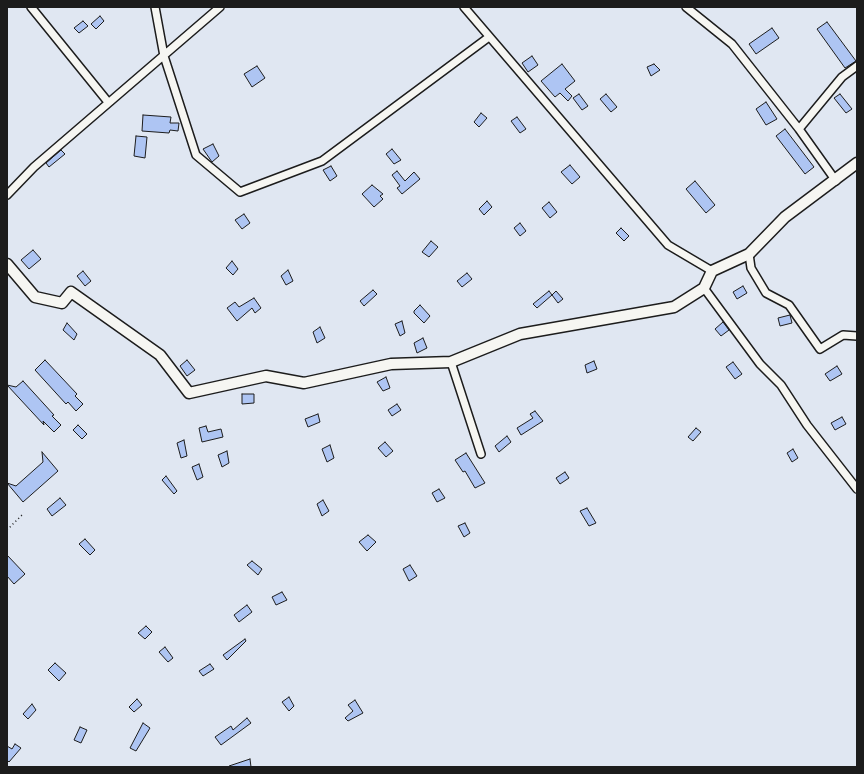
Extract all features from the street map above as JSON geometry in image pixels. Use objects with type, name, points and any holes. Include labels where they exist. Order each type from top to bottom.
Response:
[{"type":"street","points":[[31,7],[108,102]]},
{"type":"street","points":[[155,7],[164,56],[196,155],[240,192],[322,161],[489,37]]},
{"type":"street","points":[[7,195],[34,167],[220,7]]},
{"type":"street","points":[[464,7],[668,245],[712,271]]},
{"type":"street","points":[[686,7],[732,44],[799,129],[836,181]]},
{"type":"street","points":[[799,129],[842,77],[857,66]]},
{"type":"street","points":[[7,264],[35,297],[62,303],[71,292],[148,346],[160,355],[189,393],[266,376],[304,382],[391,364],[451,362],[520,334],[674,307],[704,288],[712,271],[749,254],[785,218],[836,181],[857,163]]},
{"type":"street","points":[[749,254],[751,268],[766,293],[789,305],[820,349],[844,335],[857,336]]},
{"type":"street","points":[[704,288],[760,364],[780,385],[807,425],[857,489]]},
{"type":"street","points":[[451,362],[481,454]]},
{"type":"path","points":[[7,530],[24,513]]},
{"type":"building","points":[[100,16],[104,21],[96,29],[91,24]]},
{"type":"building","points":[[83,21],[88,26],[79,33],[74,28]]},
{"type":"building","points":[[827,22],[856,61],[845,68],[817,29]]},
{"type":"building","points":[[772,28],[779,38],[756,54],[749,44]]},
{"type":"building","points":[[532,56],[538,65],[528,72],[522,63]]},
{"type":"building","points":[[562,64],[575,81],[565,89],[572,96],[568,101],[560,93],[555,97],[541,81]]},
{"type":"building","points":[[654,64],[660,70],[651,76],[647,67]]},
{"type":"building","points":[[257,66],[265,78],[252,87],[244,74]]},
{"type":"building","points":[[579,94],[588,106],[582,110],[573,98]]},
{"type":"building","points":[[606,94],[617,107],[611,112],[600,99]]},
{"type":"building","points":[[840,94],[852,109],[846,113],[834,98]]},
{"type":"building","points":[[766,102],[777,119],[766,125],[756,109]]},
{"type":"building","points":[[481,113],[487,118],[479,127],[474,122]]},
{"type":"building","points":[[143,115],[171,117],[170,123],[179,123],[178,131],[170,130],[169,133],[142,131]]},
{"type":"building","points":[[517,117],[526,129],[520,133],[511,121]]},
{"type":"building","points":[[785,129],[814,167],[805,174],[776,136]]},
{"type":"building","points":[[136,136],[147,137],[145,158],[134,156]]},
{"type":"building","points":[[213,144],[219,156],[212,162],[203,149]]},
{"type":"building","points":[[392,149],[401,160],[394,164],[386,154]]},
{"type":"building","points":[[61,150],[65,154],[49,167],[46,163]]},
{"type":"building","points":[[570,165],[580,177],[572,184],[561,172]]},
{"type":"building","points":[[331,166],[337,176],[330,181],[323,170]]},
{"type":"building","points":[[397,171],[405,181],[414,172],[420,179],[402,194],[397,188],[400,186],[392,175]]},
{"type":"building","points":[[695,181],[715,205],[706,213],[686,189]]},
{"type":"building","points":[[372,185],[383,194],[380,196],[383,199],[374,207],[362,194]]},
{"type":"building","points":[[487,201],[492,207],[484,215],[479,209]]},
{"type":"building","points":[[549,202],[557,212],[550,218],[542,208]]},
{"type":"building","points":[[244,214],[250,223],[242,229],[235,220]]},
{"type":"building","points":[[520,223],[526,231],[520,236],[514,228]]},
{"type":"building","points":[[621,228],[629,236],[624,241],[616,233]]},
{"type":"building","points":[[431,241],[438,247],[429,257],[422,252]]},
{"type":"building","points":[[33,250],[41,259],[29,269],[21,260]]},
{"type":"building","points":[[232,261],[238,269],[233,275],[226,268]]},
{"type":"building","points":[[288,270],[293,281],[286,285],[281,276]]},
{"type":"building","points":[[83,271],[91,281],[85,286],[77,276]]},
{"type":"building","points":[[467,273],[472,279],[462,287],[457,281]]},
{"type":"building","points":[[743,286],[747,293],[737,299],[733,292]]},
{"type":"building","points":[[373,290],[377,294],[364,306],[360,301]]},
{"type":"building","points":[[549,291],[552,295],[537,308],[533,304]]},
{"type":"building","points":[[556,291],[563,299],[558,303],[552,295]]},
{"type":"building","points":[[254,298],[261,308],[255,313],[252,308],[237,321],[227,308],[235,302],[239,307]]},
{"type":"building","points":[[420,305],[430,316],[424,323],[414,313]]},
{"type":"building","points":[[790,315],[792,323],[780,326],[778,318]]},
{"type":"building","points":[[402,321],[405,333],[400,336],[395,324]]},
{"type":"building","points":[[723,322],[729,330],[721,336],[715,329]]},
{"type":"building","points":[[67,323],[77,334],[74,340],[63,330]]},
{"type":"building","points":[[320,327],[325,338],[317,343],[313,332]]},
{"type":"building","points":[[423,338],[427,348],[417,353],[414,343]]},
{"type":"building","points":[[45,360],[77,394],[75,396],[83,404],[76,411],[68,402],[66,404],[35,370]]},
{"type":"building","points":[[187,360],[195,370],[187,376],[180,366]]},
{"type":"building","points":[[594,361],[597,369],[587,373],[585,365]]},
{"type":"building","points":[[733,362],[742,374],[735,379],[726,367]]},
{"type":"building","points":[[837,366],[842,374],[830,381],[825,374]]},
{"type":"building","points":[[386,377],[390,388],[383,391],[377,382]]},
{"type":"building","points":[[23,381],[54,415],[52,416],[61,425],[54,432],[43,421],[44,425],[7,385],[16,387]]},
{"type":"building","points":[[242,394],[254,394],[254,403],[242,404]]},
{"type":"building","points":[[397,404],[401,410],[392,416],[388,410]]},
{"type":"building","points":[[535,411],[543,421],[521,435],[517,428],[533,418],[530,414]]},
{"type":"building","points":[[318,414],[320,422],[308,427],[305,419]]},
{"type":"building","points":[[842,417],[846,424],[835,430],[831,423]]},
{"type":"building","points":[[78,425],[87,434],[82,439],[73,430]]},
{"type":"building","points":[[206,426],[208,432],[221,429],[223,437],[202,442],[199,428]]},
{"type":"building","points":[[696,428],[701,432],[693,441],[688,437]]},
{"type":"building","points":[[507,436],[511,442],[499,452],[495,446]]},
{"type":"building","points":[[184,440],[187,456],[181,458],[177,443]]},
{"type":"building","points":[[385,442],[393,451],[386,457],[378,448]]},
{"type":"building","points":[[330,445],[334,458],[327,462],[322,449]]},
{"type":"building","points":[[793,449],[798,458],[792,462],[787,453]]},
{"type":"building","points":[[227,451],[229,463],[222,467],[218,455]]},
{"type":"building","points":[[42,452],[58,471],[23,502],[7,483],[16,486],[43,462]]},
{"type":"building","points":[[466,453],[485,483],[475,488],[465,471],[463,472],[455,460]]},
{"type":"building","points":[[199,464],[203,477],[197,480],[192,467]]},
{"type":"building","points":[[565,472],[569,478],[560,484],[556,478]]},
{"type":"building","points":[[166,476],[177,491],[174,494],[162,480]]},
{"type":"building","points":[[439,489],[445,498],[437,502],[432,493]]},
{"type":"building","points":[[60,498],[66,505],[52,516],[47,509]]},
{"type":"building","points":[[323,500],[329,511],[322,516],[317,504]]},
{"type":"building","points":[[587,508],[596,523],[589,526],[580,511]]},
{"type":"building","points":[[465,523],[470,533],[464,537],[458,526]]},
{"type":"building","points":[[368,535],[376,542],[367,551],[359,542]]},
{"type":"building","points":[[85,539],[95,550],[90,555],[79,544]]},
{"type":"building","points":[[7,555],[25,574],[14,584],[7,576]]},
{"type":"building","points":[[252,561],[262,569],[258,575],[247,565]]},
{"type":"building","points":[[410,565],[417,576],[409,581],[403,569]]},
{"type":"building","points":[[282,592],[287,600],[276,605],[272,597]]},
{"type":"building","points":[[247,605],[252,612],[239,622],[234,615]]},
{"type":"building","points":[[146,626],[152,632],[145,639],[138,633]]},
{"type":"building","points":[[245,639],[246,641],[227,660],[223,655]]},
{"type":"building","points":[[165,647],[173,658],[168,662],[159,652]]},
{"type":"building","points":[[55,663],[66,673],[59,681],[48,670]]},
{"type":"building","points":[[210,664],[214,669],[203,676],[199,671]]},
{"type":"building","points":[[289,697],[294,706],[289,711],[282,702]]},
{"type":"building","points":[[137,699],[142,705],[134,712],[129,707]]},
{"type":"building","points":[[355,700],[363,713],[348,721],[345,718],[353,711],[348,705]]},
{"type":"building","points":[[32,704],[36,710],[28,719],[23,714]]},
{"type":"building","points":[[247,718],[251,723],[221,745],[215,737],[231,726],[233,730]]},
{"type":"building","points":[[143,723],[150,728],[136,751],[130,748]]},
{"type":"building","points":[[80,727],[87,730],[81,743],[74,740]]},
{"type":"building","points":[[15,744],[21,748],[9,762],[7,760],[7,746],[12,749]]},
{"type":"building","points":[[250,759],[251,767],[229,766]]}]
